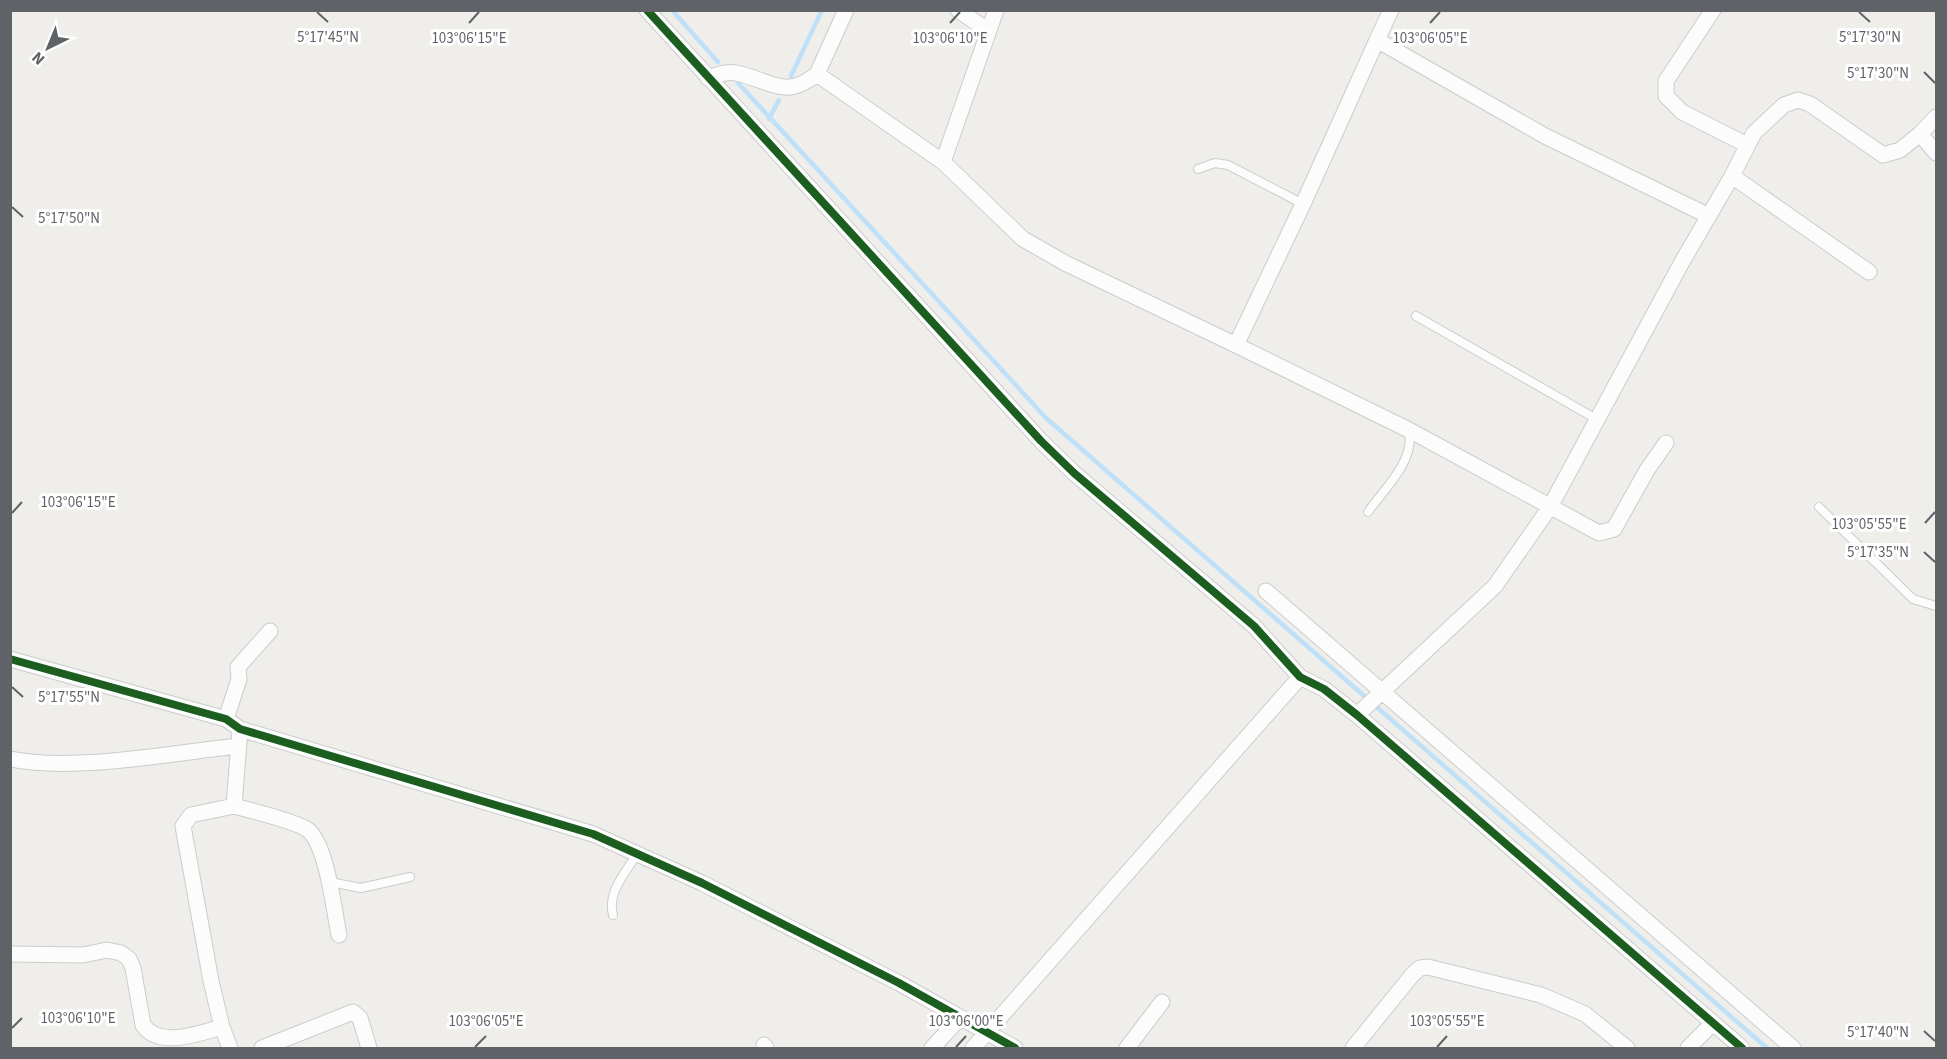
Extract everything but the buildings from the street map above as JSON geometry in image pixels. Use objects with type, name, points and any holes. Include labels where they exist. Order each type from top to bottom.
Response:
[{"type":"street","points":[[647,10],[1041,441],[1074,473],[1254,626],[1300,677],[1324,689],[1357,715],[1742,1048]]},
{"type":"street","points":[[708,78],[734,72],[786,88],[808,82],[817,75],[846,10]]},
{"type":"street","points":[[958,10],[987,30]]},
{"type":"street","points":[[944,162],[987,30],[996,10]]},
{"type":"street","points":[[1236,345],[1304,204],[1391,10]]},
{"type":"street","points":[[1713,10],[1666,81],[1666,96],[1682,112],[1747,145]]},
{"type":"street","points":[[1377,39],[1545,136],[1709,216]]},
{"type":"street","points":[[817,75],[944,162],[1023,238],[1065,263],[1408,430],[1599,534],[1608,533],[1618,523],[1647,470],[1666,443]]},
{"type":"street","points":[[1357,715],[1495,586],[1550,507],[1732,177],[1747,145],[1764,121],[1784,105],[1798,100],[1816,108],[1883,155],[1900,150],[1936,117]]},
{"type":"street","points":[[1920,134],[1936,153]]},
{"type":"street","points":[[1732,177],[1869,272]]},
{"type":"street","points":[[1266,591],[1793,1048]]},
{"type":"street","points":[[226,719],[239,679],[237,667],[270,631]]},
{"type":"street","points":[[10,659],[226,719],[240,729],[593,834],[713,888],[899,983],[1015,1048]]},
{"type":"street","points":[[973,1048],[984,1031],[1300,677]]},
{"type":"street","points":[[234,806],[240,729]]},
{"type":"street","points":[[10,759],[32,763],[87,762],[238,746]]},
{"type":"street","points":[[230,1048],[222,1027],[183,826],[191,814],[234,806],[306,829],[318,844],[339,935]]},
{"type":"street","points":[[10,954],[83,955],[107,950],[121,953],[129,959],[133,968],[143,1024],[147,1030],[167,1037],[190,1036],[222,1027]]},
{"type":"street","points":[[1353,1048],[1413,974],[1420,968],[1428,967],[1540,995],[1585,1014],[1627,1048]]},
{"type":"street","points":[[1127,1048],[1162,1002]]},
{"type":"street","points":[[262,1048],[353,1012],[360,1018],[369,1048]]},
{"type":"street","points":[[932,1048],[962,1019]]},
{"type":"street","points":[[1688,1048],[1713,1023]]},
{"type":"lane","points":[[1198,169],[1215,163],[1228,165],[1304,204]]},
{"type":"lane","points":[[1416,316],[1598,420]]},
{"type":"lane","points":[[1368,512],[1406,458],[1411,445],[1408,430]]},
{"type":"lane","points":[[1819,507],[1912,598],[1936,606]]},
{"type":"lane","points":[[613,915],[610,902],[637,854]]},
{"type":"lane","points":[[328,882],[360,888],[410,877]]},
{"type":"waterway","points":[[672,10],[718,62]]},
{"type":"waterway","points":[[791,76],[822,10]]},
{"type":"waterway","points":[[738,83],[1046,418],[1767,1048]]},
{"type":"waterway","points":[[769,119],[779,100]]},
{"type":"cycle path","points":[[647,10],[1041,441],[1074,473],[1254,626],[1300,677],[1324,689],[1357,715],[1742,1048]]},
{"type":"cycle path","points":[[10,659],[226,719],[240,729],[593,834],[702,883],[899,983],[1015,1048]]}]
